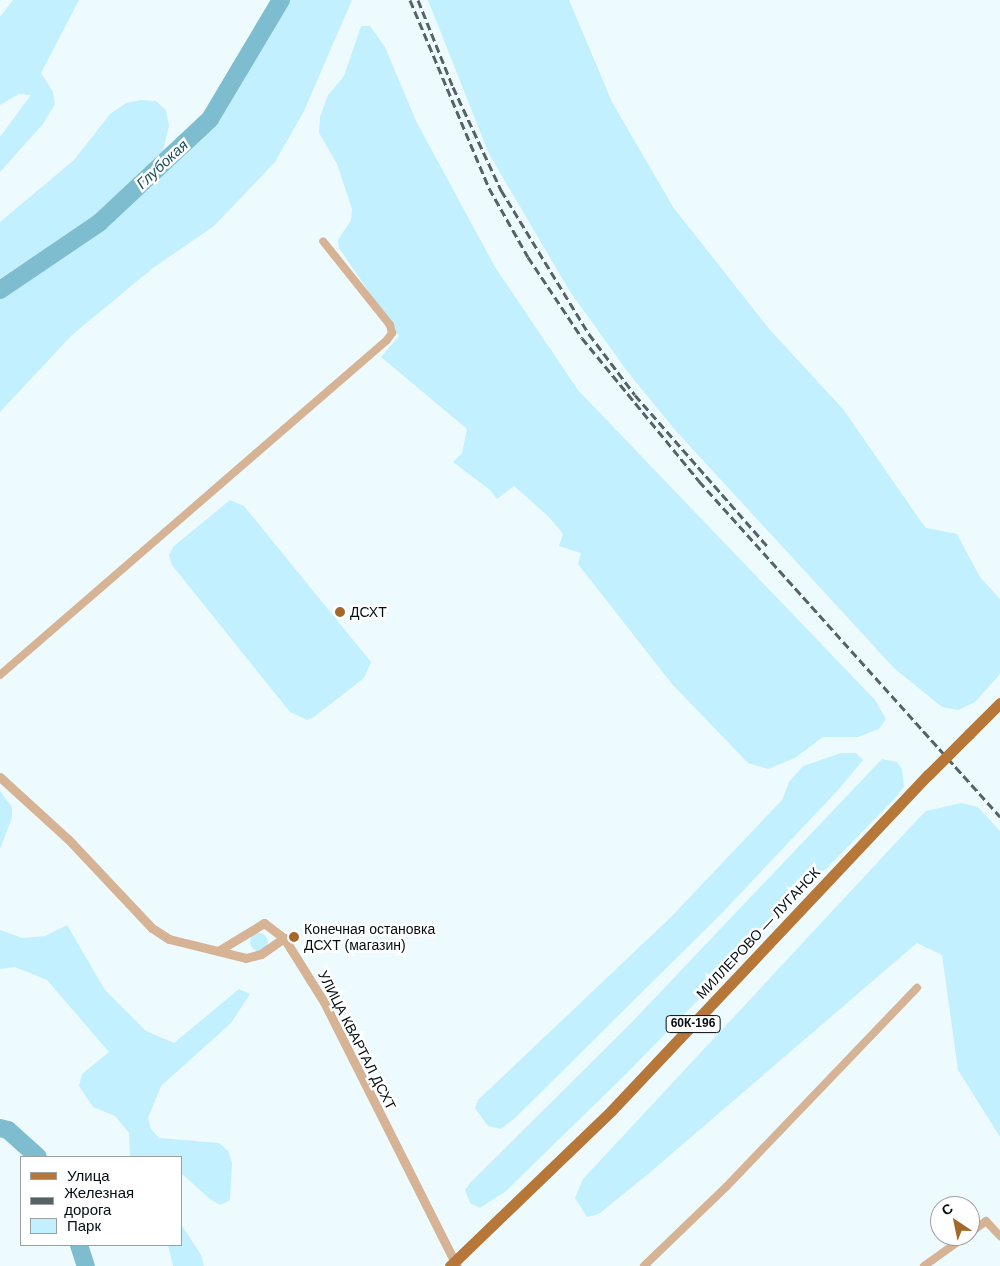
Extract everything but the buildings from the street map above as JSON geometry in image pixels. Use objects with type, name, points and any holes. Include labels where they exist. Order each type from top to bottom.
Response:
[{"type":"main road","name":"МИЛЛЕРОВО — ЛУГАНСК","points":[[454,1265],[611,1112],[928,775],[1000,703]]},
{"type":"street","points":[[0,675],[387,340],[392,333],[390,325],[323,241]]},
{"type":"street","points":[[0,777],[69,840],[152,928],[176,942],[218,951],[254,957],[284,938],[264,923],[218,951]]},
{"type":"street","name":"УЛИЦА КВАРТАЛ ДСХТ","points":[[284,938],[324,1002],[454,1265]]},
{"type":"street","points":[[644,1266],[726,1188],[917,988]]},
{"type":"street","points":[[980,1226],[986,1221],[1000,1236]]},
{"type":"street","points":[[924,1266],[952,1246]]},
{"type":"green space","points":[[13,0],[79,0],[41,73],[53,92],[55,104],[43,124],[0,172],[0,137],[31,95],[19,94],[0,105],[0,17]]},
{"type":"green space","points":[[285,0],[352,0],[304,111],[275,162],[214,226],[153,268],[72,335],[0,412],[0,296],[95,233],[218,120]]},
{"type":"green space","points":[[428,0],[569,0],[612,102],[673,207],[770,330],[843,409],[926,528],[957,534],[980,577],[1000,599],[1000,674],[975,702],[958,710],[942,707],[894,668],[675,430],[627,371],[569,290],[489,154]]},
{"type":"green space","points":[[361,26],[370,26],[385,47],[416,121],[495,267],[578,390],[875,700],[886,719],[879,729],[858,737],[823,737],[795,758],[768,769],[748,763],[672,684],[578,564],[581,553],[559,546],[563,534],[548,516],[514,486],[497,499],[490,490],[453,462],[462,453],[467,429],[381,357],[399,336],[339,248],[338,240],[351,220],[352,209],[337,164],[319,133],[320,117],[328,95],[344,76]]},
{"type":"green space","points":[[141,100],[156,101],[166,110],[169,126],[163,151],[95,215],[0,279],[0,222],[74,160],[110,114],[126,103]]},
{"type":"green space","points":[[230,500],[244,506],[371,662],[364,678],[314,717],[307,720],[290,712],[172,565],[169,555],[174,546]]},
{"type":"green space","points":[[841,753],[856,753],[863,760],[839,789],[722,913],[514,1119],[501,1129],[488,1126],[475,1108],[478,1100],[671,917],[782,800],[789,782],[803,766]]},
{"type":"green space","points":[[882,759],[897,762],[902,769],[904,787],[895,798],[627,1073],[506,1191],[480,1208],[470,1203],[465,1190],[470,1183],[631,1023]]},
{"type":"green space","points":[[0,791],[12,807],[12,818],[0,849]]},
{"type":"green space","points":[[961,803],[978,807],[1000,831],[1000,1137],[958,1070],[942,955],[917,943],[648,1174],[599,1214],[587,1217],[575,1198],[583,1179],[926,811]]},
{"type":"green space","points":[[67,925],[105,990],[146,1031],[174,1043],[239,989],[250,994],[231,1023],[161,1086],[148,1118],[151,1129],[159,1138],[219,1143],[228,1151],[232,1163],[230,1200],[220,1205],[210,1199],[182,1174],[182,1156],[130,1156],[129,1133],[115,1116],[93,1107],[79,1086],[82,1074],[109,1052],[47,980],[15,967],[0,969],[0,930],[22,938],[45,936]]},
{"type":"green space","points":[[255,933],[263,933],[268,938],[266,949],[255,951],[250,946],[250,938]]},
{"type":"green space","points":[[182,1226],[201,1255],[204,1266],[173,1266],[168,1246],[182,1246]]},
{"type":"waterway","name":"Глубокая","points":[[0,290],[99,223],[210,119],[281,0]]},
{"type":"waterway","name":"Глубокая","points":[[0,1128],[8,1130],[37,1156]]},
{"type":"waterway","name":"Глубокая","points":[[79,1246],[86,1266]]},
{"type":"railway","points":[[410,0],[489,188],[528,257],[582,338],[699,481],[1000,817]]},
{"type":"railway","points":[[418,0],[453,87],[501,190],[589,334],[635,395],[768,547]]},
{"type":"place","name":"ДСХТ","points":[[340,612]]},
{"type":"place","name":"Конечная остановка ДСХТ (магазин)","points":[[294,937]]}]
